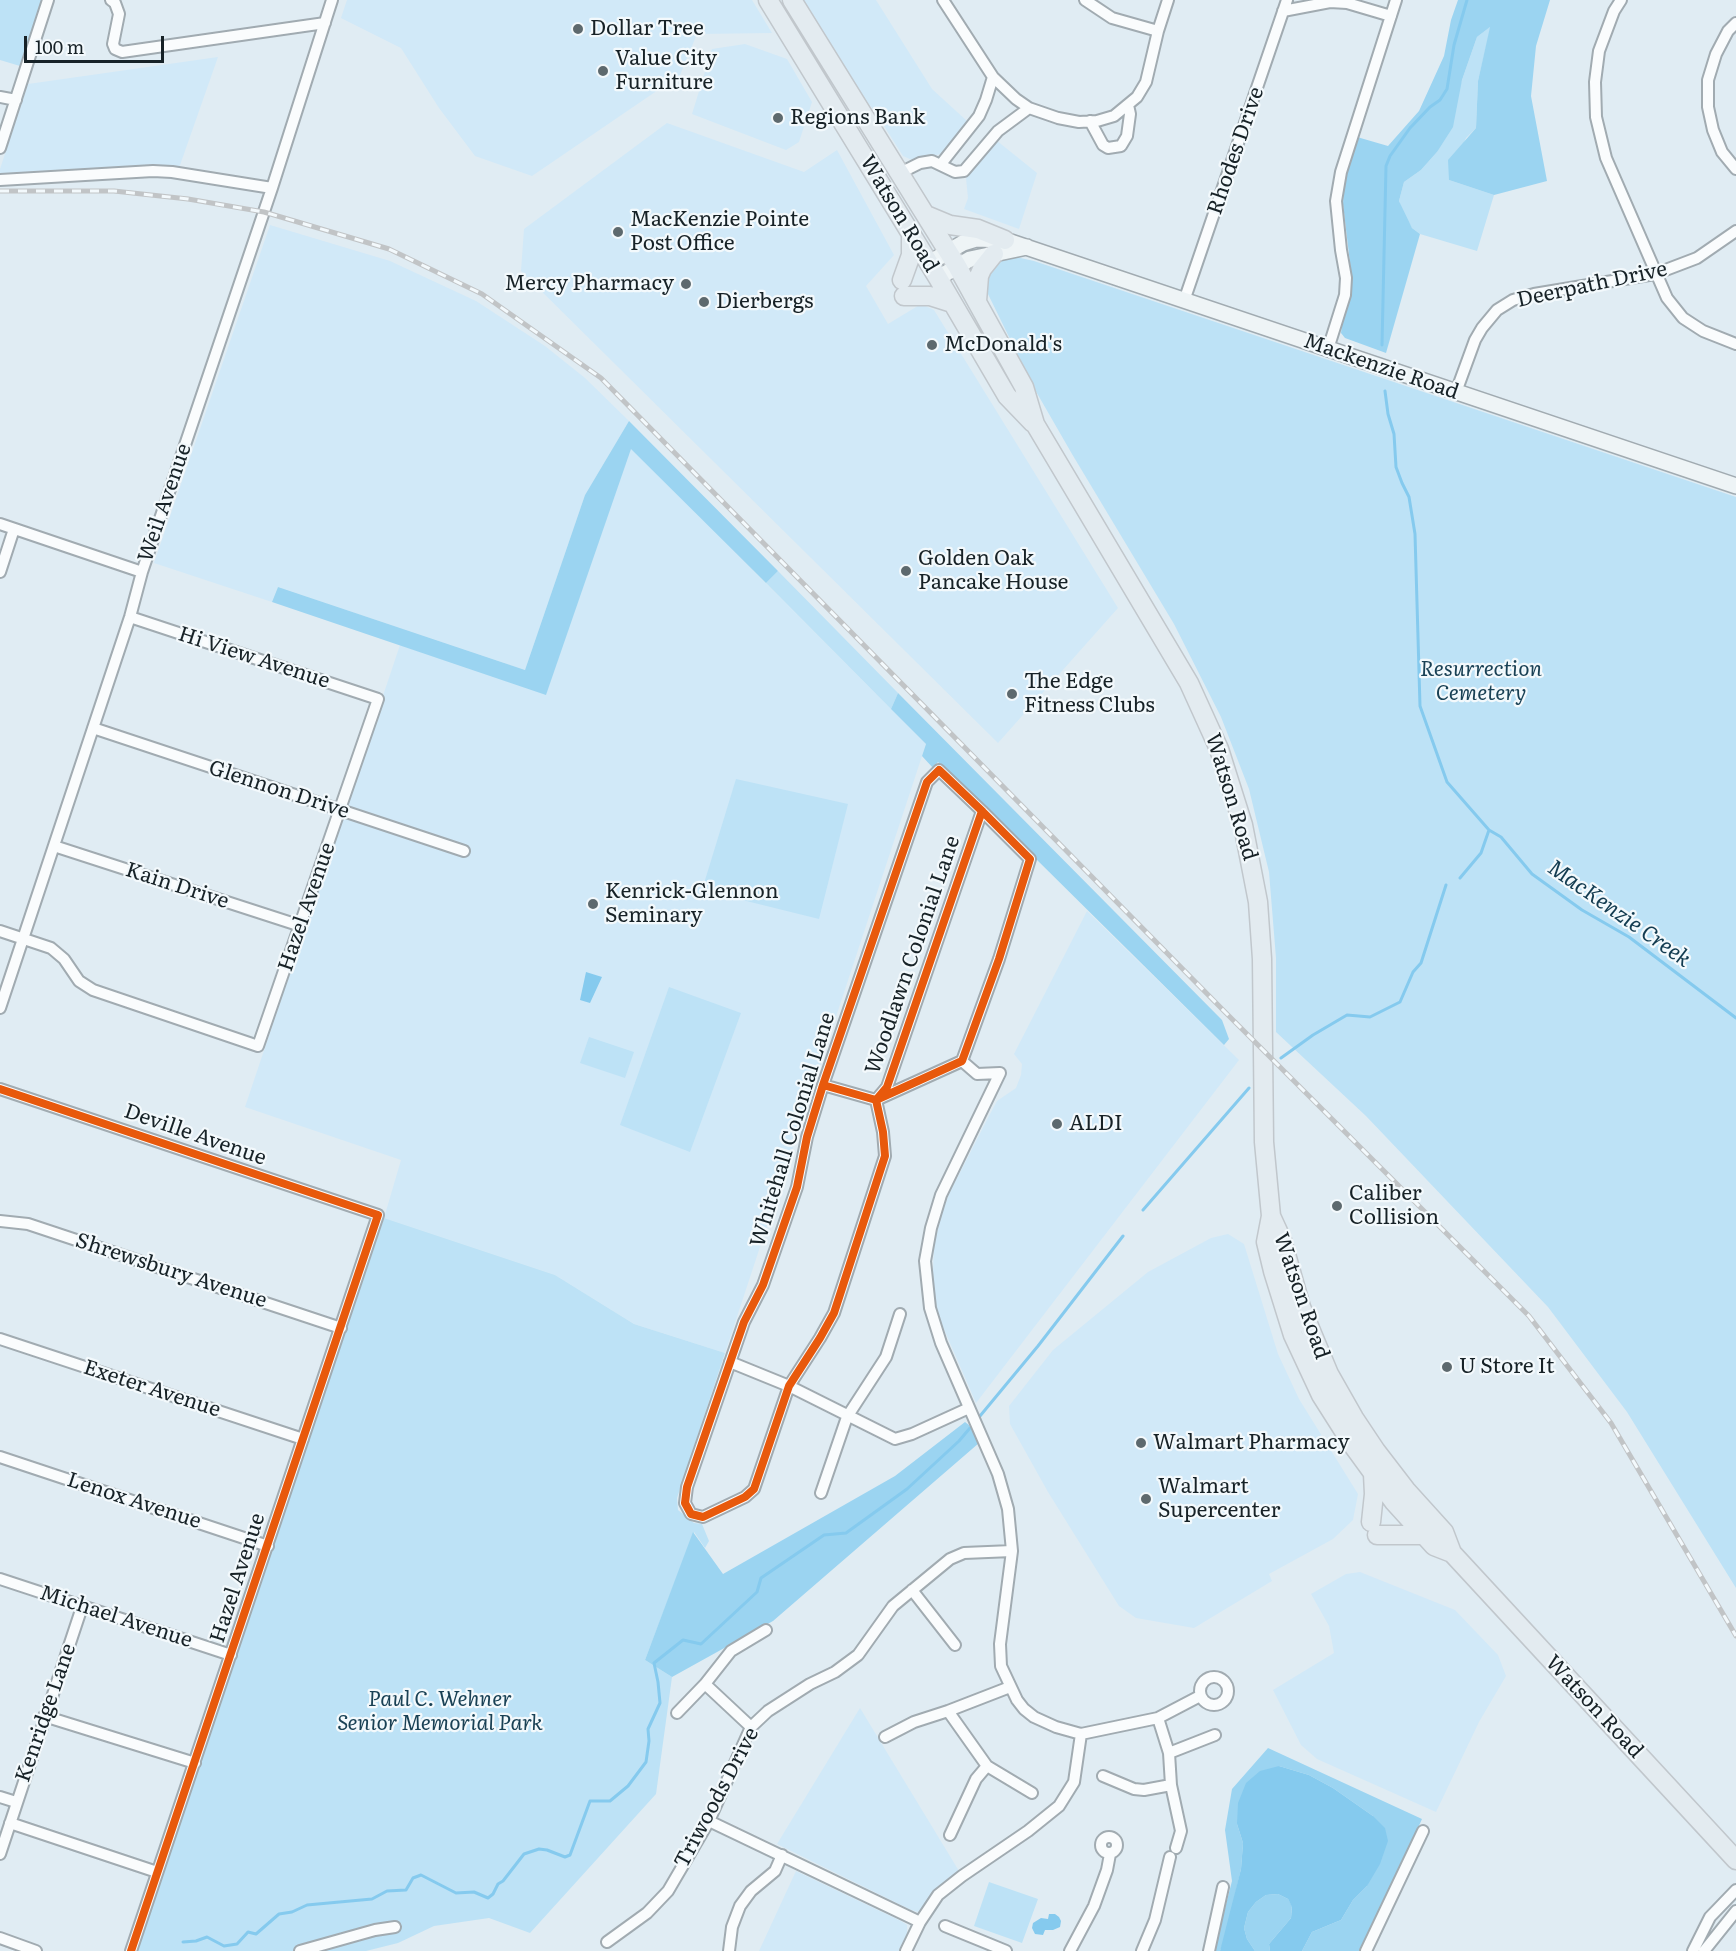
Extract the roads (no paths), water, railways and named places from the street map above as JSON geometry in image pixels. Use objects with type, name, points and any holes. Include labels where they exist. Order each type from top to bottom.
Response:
[{"type":"main road","name":"Watson Road","points":[[768,0],[934,270],[1007,396],[1035,424]]},
{"type":"main road","name":"Watson Road","points":[[792,0],[900,172],[977,301],[1024,387],[1035,424],[1189,683],[1219,749],[1236,799],[1254,872],[1260,926],[1264,1142],[1271,1216],[1266,1242],[1282,1302],[1293,1335],[1321,1395],[1353,1447],[1434,1546],[1452,1553]]},
{"type":"main road","points":[[926,215],[950,225],[978,229],[1000,247],[979,276],[977,301]]},
{"type":"main road","points":[[911,233],[911,255],[903,288],[952,303]]},
{"type":"main road","name":"Mackenzie Road","points":[[934,270],[952,259],[976,239],[1000,247],[1027,247],[1736,486]]},
{"type":"main road","name":"Watson Road","points":[[1271,1216],[1282,1240],[1301,1307],[1329,1374],[1354,1419],[1376,1451],[1406,1490],[1444,1532],[1452,1553],[1736,1860]]},
{"type":"main road","points":[[1373,1474],[1374,1528],[1424,1535]]},
{"type":"street","points":[[0,148],[48,0]]},
{"type":"street","points":[[111,0],[115,3],[119,14],[113,39],[114,46],[122,52],[324,23]]},
{"type":"street","name":"Weil Avenue","points":[[0,1008],[130,617],[142,572],[272,188],[332,0]]},
{"type":"street","points":[[944,0],[993,77],[1016,99],[1029,108],[1058,118],[1079,122],[1114,116],[1137,97],[1146,82],[1168,0]]},
{"type":"street","points":[[1085,0],[1112,18],[1158,31]]},
{"type":"street","name":"Rhodes Drive","points":[[1184,301],[1287,0]]},
{"type":"street","points":[[1328,349],[1345,296],[1346,279],[1336,201],[1341,172],[1396,0]]},
{"type":"street","points":[[1621,0],[1614,11],[1599,51],[1595,82],[1596,117],[1606,158],[1666,298],[1683,318],[1703,332],[1736,344]]},
{"type":"street","points":[[1283,11],[1330,2],[1369,8],[1391,16]]},
{"type":"street","points":[[1736,23],[1728,31],[1716,54],[1708,80],[1708,107],[1713,130],[1722,152],[1736,169]]},
{"type":"street","points":[[941,164],[979,116],[993,77]]},
{"type":"street","points":[[0,97],[16,100]]},
{"type":"street","points":[[1090,121],[1103,144],[1108,148],[1121,146],[1127,136],[1130,114],[1128,105]]},
{"type":"street","points":[[900,172],[932,161],[955,172],[964,171],[998,130],[1029,108]]},
{"type":"street","points":[[0,180],[153,171],[272,188]]},
{"type":"street","name":"Deerpath Drive","points":[[1456,392],[1475,340],[1482,328],[1497,310],[1513,300],[1534,294],[1655,274],[1697,258],[1736,231]]},
{"type":"street","points":[[0,524],[142,572]]},
{"type":"street","points":[[0,572],[14,529]]},
{"type":"street","name":"Hi View Avenue","points":[[130,617],[378,699]]},
{"type":"street","name":"Hazel Avenue","points":[[23,938],[59,953],[79,981],[93,990],[258,1046],[378,699]]},
{"type":"street","name":"Glennon Drive","points":[[93,728],[464,851]]},
{"type":"street","name":"Whitehall Colonial Lane","points":[[685,1503],[687,1487],[744,1322],[763,1286],[797,1187],[807,1137],[823,1085],[927,782],[939,770],[982,811]]},
{"type":"street","points":[[823,1085],[876,1100],[962,1061],[999,959],[1030,859],[982,811]]},
{"type":"street","name":"Woodlawn Colonial Lane","points":[[685,1503],[691,1514],[703,1517],[745,1497],[754,1489],[789,1386],[834,1313],[885,1156],[883,1132],[876,1100],[887,1087],[982,811]]},
{"type":"street","name":"Kain Drive","points":[[54,846],[301,926]]},
{"type":"street","points":[[0,930],[23,938]]},
{"type":"street","points":[[962,1061],[976,1074],[1000,1073],[941,1196],[931,1228],[926,1261],[930,1308],[941,1343],[998,1474],[1008,1509],[1012,1551],[1000,1644],[1001,1666],[1010,1687],[1024,1709],[1034,1717],[1056,1727],[1080,1734],[1158,1718],[1200,1696]]},
{"type":"street","name":"Deville Avenue","points":[[0,1089],[378,1215]]},
{"type":"street","name":"Hazel Avenue","points":[[131,1951],[378,1215]]},
{"type":"street","name":"Shrewsbury Avenue","points":[[0,1221],[28,1224],[341,1328]]},
{"type":"street","points":[[821,1493],[848,1417],[886,1357],[900,1314]]},
{"type":"street","name":"Exeter Avenue","points":[[0,1339],[303,1439]]},
{"type":"street","points":[[730,1362],[789,1386],[895,1439],[912,1434],[969,1408]]},
{"type":"street","name":"Lenox Avenue","points":[[0,1457],[268,1546]]},
{"type":"street","name":"Triwoods Drive","points":[[607,1942],[647,1913],[668,1891],[709,1821],[751,1726],[768,1711],[810,1684],[835,1672],[858,1655],[893,1606],[950,1559],[964,1553],[1012,1551]]},
{"type":"street","name":"Michael Avenue","points":[[0,1579],[231,1655]]},
{"type":"street","points":[[912,1590],[955,1645]]},
{"type":"street","name":"Kenridge Lane","points":[[0,1854],[82,1606]]},
{"type":"street","points":[[677,1713],[705,1684],[731,1651],[766,1630]]},
{"type":"street","points":[[705,1684],[751,1726]]},
{"type":"street","points":[[885,1737],[914,1722],[1010,1687]]},
{"type":"street","points":[[948,1711],[987,1766],[1032,1793]]},
{"type":"street","points":[[44,1716],[195,1763]]},
{"type":"street","points":[[1143,1949],[1155,1920],[1181,1831],[1171,1785],[1168,1754],[1158,1718]]},
{"type":"street","points":[[906,1951],[920,1922],[938,1895],[1059,1806],[1074,1782],[1080,1734]]},
{"type":"street","points":[[1168,1754],[1215,1735]]},
{"type":"street","points":[[950,1835],[976,1779],[987,1766]]},
{"type":"street","points":[[1103,1776],[1134,1789],[1144,1790],[1171,1785]]},
{"type":"street","points":[[0,1797],[16,1802]]},
{"type":"street","points":[[709,1821],[920,1922]]},
{"type":"street","points":[[10,1823],[157,1872]]},
{"type":"street","points":[[1366,1951],[1422,1831]]},
{"type":"street","points":[[1070,1951],[1094,1906],[1107,1870],[1110,1854]]},
{"type":"street","points":[[729,1951],[732,1927],[740,1906],[751,1891],[775,1871],[782,1855]]},
{"type":"street","points":[[1209,1951],[1223,1887]]},
{"type":"street","points":[[1693,1951],[1710,1917],[1736,1890]]},
{"type":"street","points":[[1704,1951],[1736,1911]]},
{"type":"street","points":[[945,1926],[1006,1951]]},
{"type":"street","points":[[300,1951],[375,1930],[395,1927]]},
{"type":"street","points":[[0,1938],[36,1951]]},
{"type":"waterway","name":"MacKenzie Creek","points":[[1382,345],[1386,166],[1390,156],[1410,128],[1440,100],[1447,89],[1454,45],[1467,0]]},
{"type":"waterway","points":[[1385,391],[1394,434],[1396,467],[1409,497],[1415,534],[1420,706],[1447,782],[1489,830],[1501,837],[1532,874],[1582,910],[1629,937],[1736,1018]]},
{"type":"waterway","points":[[1460,878],[1481,853],[1489,830]]},
{"type":"waterway","points":[[1281,1058],[1313,1035],[1347,1015],[1370,1017],[1400,1002],[1413,972],[1421,963],[1446,885]]},
{"type":"waterway","points":[[1143,1210],[1249,1088]]},
{"type":"waterway","points":[[980,1416],[1038,1346],[1123,1236]]},
{"type":"waterway","points":[[183,1942],[207,1937],[224,1946],[237,1944],[248,1932],[256,1934],[279,1914],[292,1912],[307,1905],[372,1899],[387,1891],[406,1890],[413,1878],[421,1875],[456,1893],[474,1892],[488,1898],[524,1854],[539,1849],[565,1857],[570,1855],[590,1801],[610,1801],[628,1786],[646,1762],[648,1729],[660,1703],[654,1663],[683,1640],[701,1644],[757,1592],[761,1578],[824,1535],[846,1533],[907,1489],[970,1428]]},
{"type":"railway","points":[[0,191],[114,191],[188,199],[264,212],[389,249],[482,294],[601,378],[1226,1013],[1529,1316],[1611,1423],[1736,1636]]},
{"type":"place","name":"Dollar Tree","points":[[578,29]]},
{"type":"place","name":"Value City Furniture","points":[[603,71]]},
{"type":"place","name":"Regions Bank","points":[[778,118]]},
{"type":"place","name":"MacKenzie Pointe Post Office","points":[[618,232]]},
{"type":"place","name":"Mercy Pharmacy","points":[[686,284]]},
{"type":"place","name":"Dierbergs","points":[[704,302]]},
{"type":"place","name":"McDonald's","points":[[932,345]]},
{"type":"place","name":"Golden Oak Pancake House","points":[[906,571]]},
{"type":"place","name":"The Edge Fitness Clubs","points":[[1012,694]]},
{"type":"place","name":"Kenrick-Glennon Seminary","points":[[593,904]]},
{"type":"place","name":"ALDI","points":[[1057,1124]]},
{"type":"place","name":"Caliber Collision","points":[[1337,1206]]},
{"type":"place","name":"U Store It","points":[[1447,1367]]},
{"type":"place","name":"Walmart Pharmacy","points":[[1141,1443]]},
{"type":"place","name":"Walmart Supercenter","points":[[1146,1499]]},
{"type":"park label","name":"Resurrection Cemetery","points":[[1481,682]]},
{"type":"park label","name":"Paul C. Wehner Senior Memorial Park","points":[[440,1712]]}]
